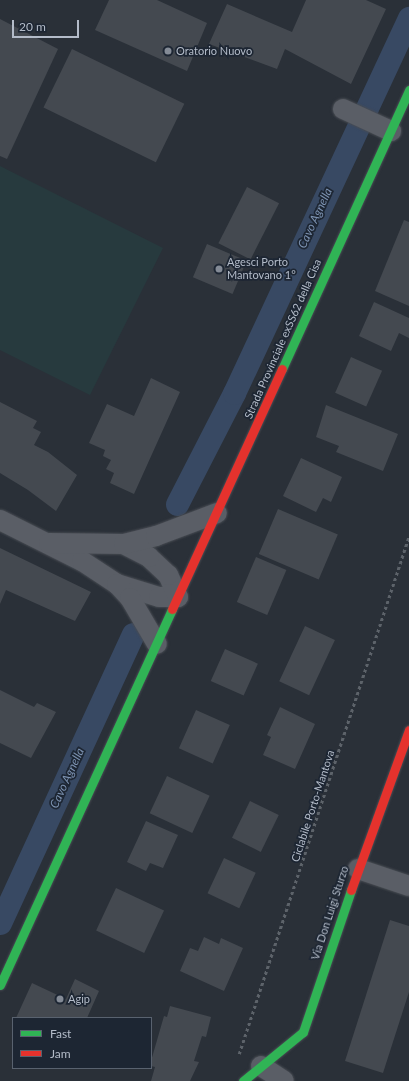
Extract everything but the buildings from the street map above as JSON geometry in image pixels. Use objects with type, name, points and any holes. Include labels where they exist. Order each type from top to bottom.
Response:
[{"type":"street","name":"Strada Provinciale exSS62 della Cisa","points":[[157,644],[409,90]]},
{"type":"street","points":[[343,109],[391,131]]},
{"type":"street","points":[[47,543],[124,544],[156,536],[217,513]]},
{"type":"street","points":[[0,520],[47,543],[118,584],[159,597],[178,597],[168,575],[149,557],[124,544]]},
{"type":"street","points":[[0,985],[157,644],[130,598],[118,584]]},
{"type":"street","name":"Via Don Luigi Sturzo","points":[[243,1081],[285,1049],[303,1032],[358,869],[409,730]]},
{"type":"street","points":[[358,869],[409,886]]},
{"type":"street","points":[[261,1066],[284,1081]]},
{"type":"path","name":"Ciclabile Porto-Mantova","points":[[237,1061],[409,536]]},
{"type":"green space","points":[[0,166],[163,248],[90,395],[0,350]]},
{"type":"waterway","name":"Cavo Agnella","points":[[177,504],[234,393],[409,18]]},
{"type":"waterway","name":"Cavo Agnella","points":[[0,923],[133,634]]},
{"type":"traffic: fast","points":[[282,369],[409,90]]},
{"type":"traffic: fast","points":[[0,985],[172,609]]},
{"type":"traffic: fast","points":[[243,1081],[303,1032],[351,890]]},
{"type":"traffic: jam","points":[[172,609],[282,369]]},
{"type":"traffic: jam","points":[[351,890],[409,730]]},
{"type":"place","name":"Oratorio Nuovo","points":[[168,51]]},
{"type":"place","name":"Agesci Porto Mantovano 1°","points":[[219,269]]},
{"type":"place","name":"Agip","points":[[60,999]]}]
